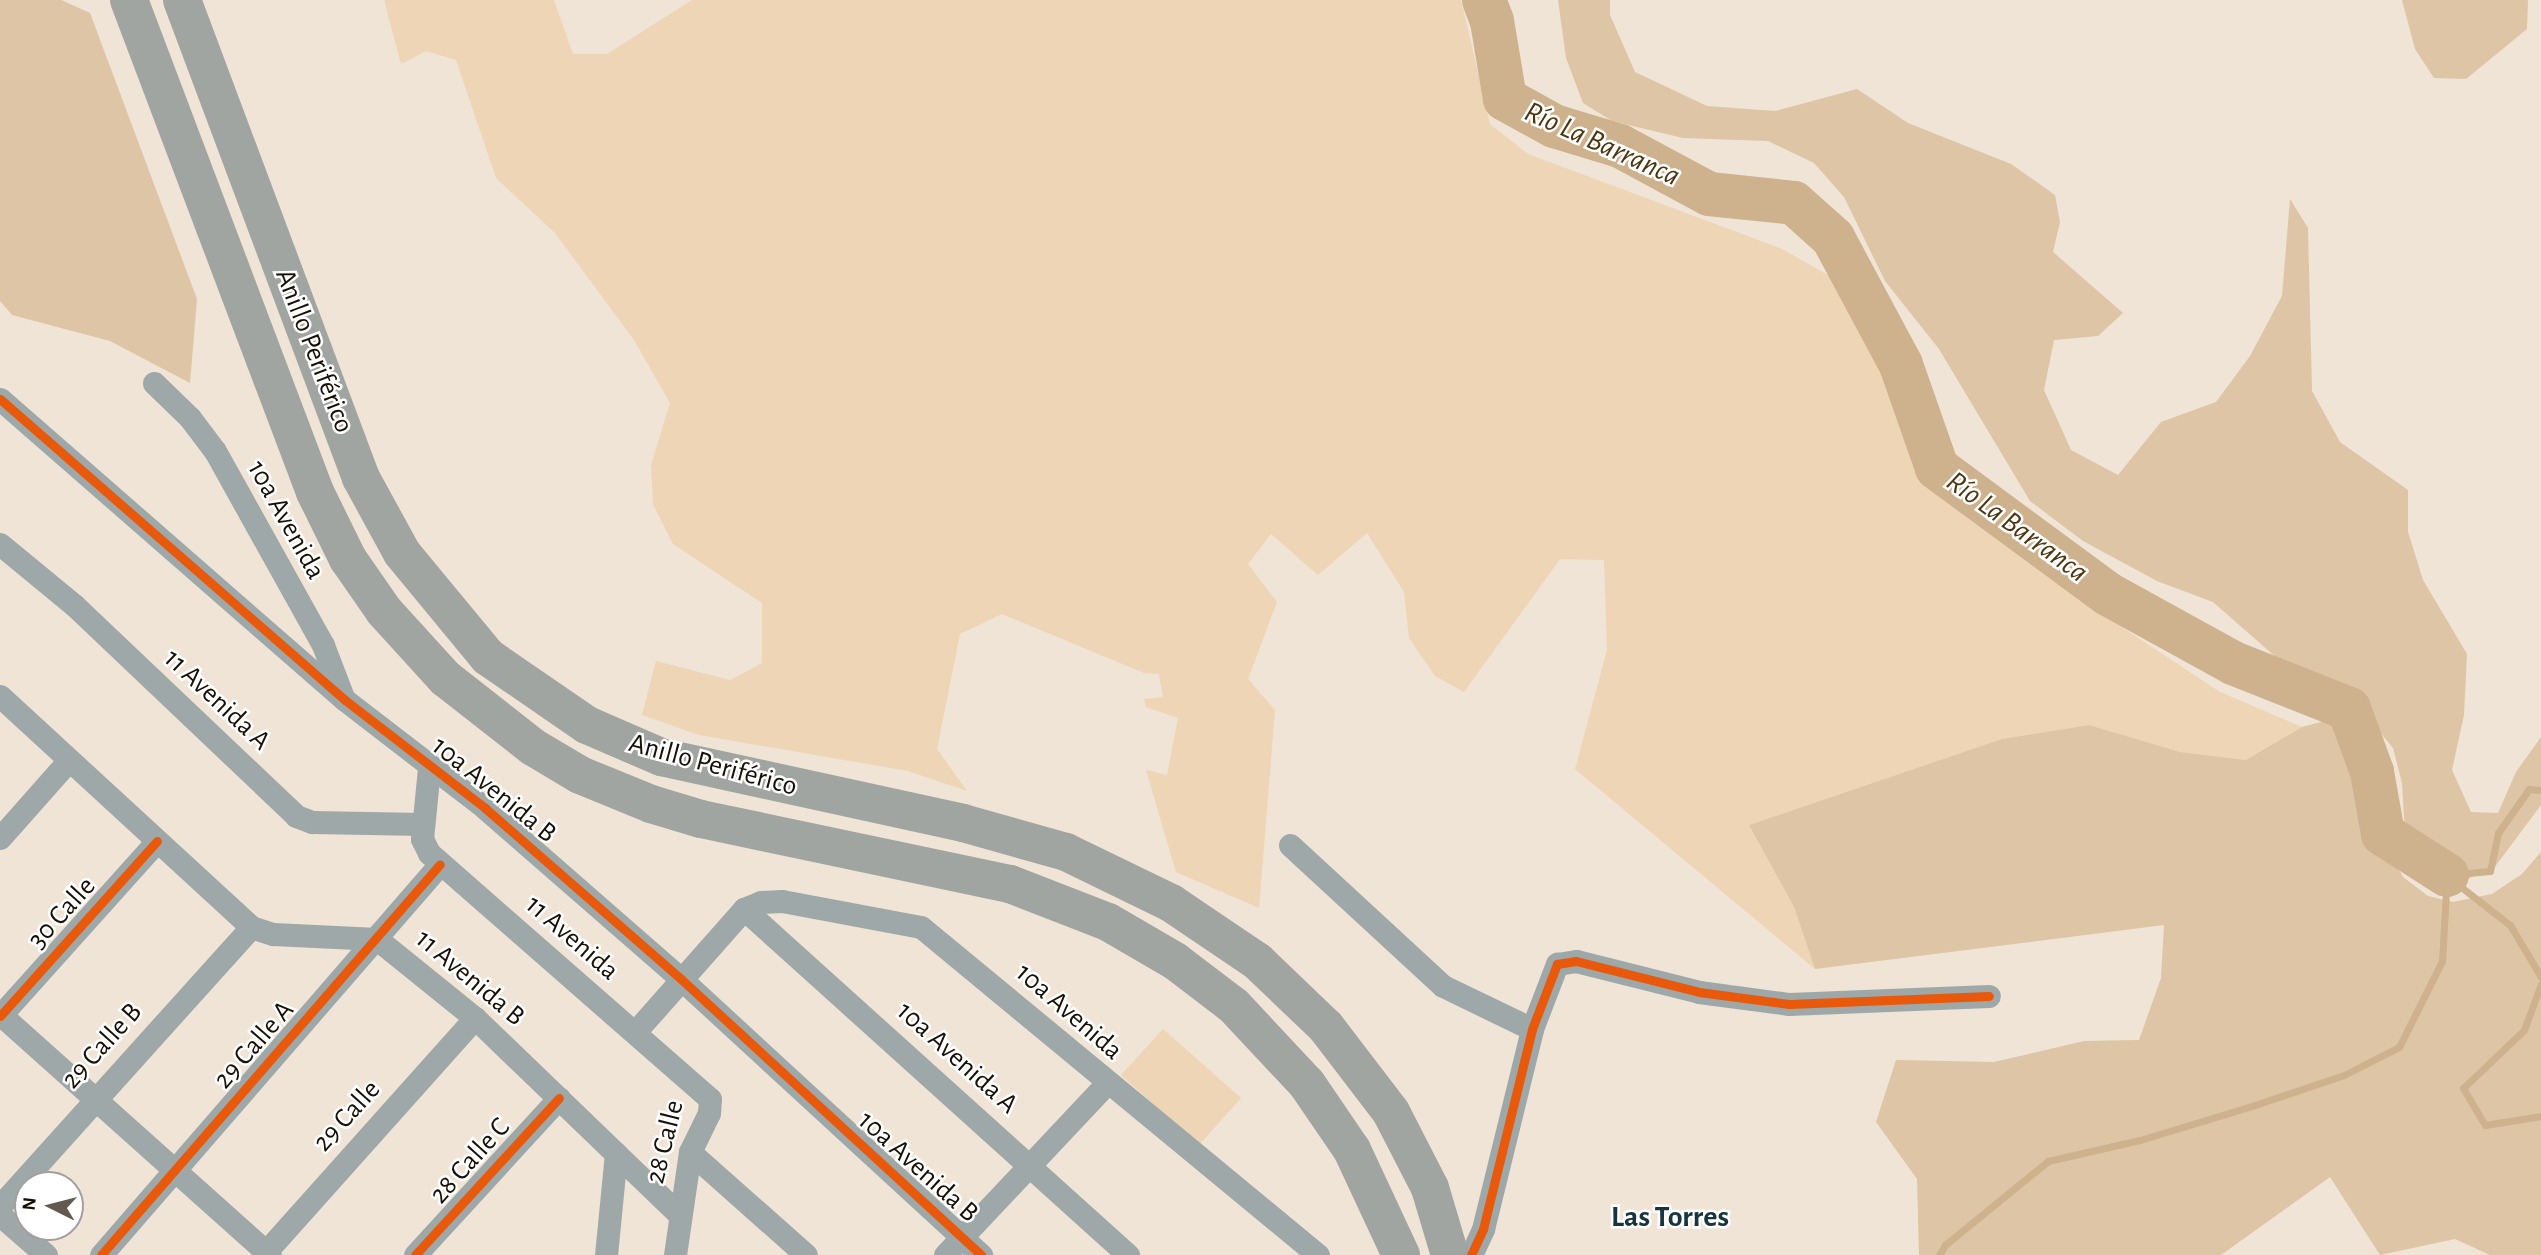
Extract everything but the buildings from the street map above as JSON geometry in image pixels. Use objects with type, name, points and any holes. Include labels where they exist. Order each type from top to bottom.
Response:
[{"type":"highway","name":"Anillo Periférico","points":[[129,0],[315,492],[348,559],[384,611],[445,678],[533,747],[580,775],[651,804],[727,825],[1010,884],[1108,922],[1175,961],[1234,1006],[1307,1083],[1352,1150],[1401,1255]]},
{"type":"highway","name":"Anillo Periférico","points":[[182,0],[361,478],[402,553],[488,657],[578,720],[661,757],[963,823],[1066,852],[1171,903],[1257,961],[1326,1027],[1391,1112],[1430,1188],[1450,1255]]},
{"type":"street","name":"10a Avenida","points":[[154,383],[190,418],[215,452],[323,645],[345,700]]},
{"type":"street","name":"10a Avenida B","points":[[0,400],[345,700],[429,768],[485,808],[681,979],[981,1255]]},
{"type":"street","name":"11 Avenida A","points":[[0,544],[74,605],[296,816],[312,821],[423,824]]},
{"type":"street","points":[[0,696],[250,928]]},
{"type":"street","points":[[0,838],[69,760]]},
{"type":"street","points":[[423,824],[429,768]]},
{"type":"street","name":"11 Avenida","points":[[423,824],[422,839],[440,864],[700,1089]]},
{"type":"street","name":"30 Calle","points":[[0,1015],[157,841]]},
{"type":"street","points":[[1290,845],[1443,986],[1532,1029]]},
{"type":"street","name":"29 Calle A","points":[[101,1255],[440,864]]},
{"type":"street","name":"10a Avenida","points":[[744,909],[782,901],[921,927],[1106,1084],[1318,1255]]},
{"type":"street","points":[[636,1031],[744,909]]},
{"type":"street","name":"10a Avenida A","points":[[744,909],[1029,1162],[1128,1255]]},
{"type":"street","name":"11 Avenida B","points":[[250,928],[272,934],[377,939],[475,1018],[679,1214]]},
{"type":"street","name":"29 Calle B","points":[[0,1206],[250,928]]},
{"type":"street","points":[[1471,1255],[1483,1229],[1532,1029],[1558,964],[1576,961],[1699,992],[1789,1004],[1989,996]]},
{"type":"street","points":[[0,1015],[176,1170],[266,1254]]},
{"type":"street","name":"29 Calle","points":[[266,1254],[475,1018]]},
{"type":"street","points":[[945,1255],[1029,1162],[1106,1084]]},
{"type":"street","name":"28 Calle","points":[[675,1255],[690,1152],[709,1113],[710,1099],[700,1089]]},
{"type":"street","name":"28 Calle C","points":[[415,1255],[559,1098]]},
{"type":"street","points":[[690,1152],[806,1255]]},
{"type":"street","name":"28 Calle","points":[[606,1255],[616,1153]]},
{"type":"street","points":[[0,1215],[46,1255]]},
{"type":"shaded area","points":[[0,0],[61,0],[90,13],[197,299],[190,383],[110,341],[12,315],[0,301]]},
{"type":"shaded area","points":[[384,0],[554,0],[573,54],[607,54],[692,0],[1461,0],[1490,124],[1528,154],[1782,249],[1833,278],[1873,316],[1916,449],[1959,499],[2105,616],[2220,692],[2302,727],[2246,760],[2180,752],[2089,725],[2002,739],[1749,825],[1794,907],[1815,969],[1575,769],[1607,650],[1604,560],[1560,559],[1464,692],[1435,676],[1409,638],[1404,592],[1367,533],[1318,575],[1271,534],[1248,564],[1277,602],[1248,679],[1275,710],[1259,908],[1176,872],[1146,770],[1167,775],[1178,718],[1146,707],[1144,699],[1163,697],[1159,674],[1144,673],[1002,614],[960,634],[937,749],[967,791],[908,771],[699,735],[642,715],[656,661],[730,680],[762,663],[762,603],[673,544],[653,504],[651,465],[670,403],[634,340],[555,233],[496,178],[456,60],[426,51],[401,64]]},
{"type":"shaded area","points":[[1558,0],[1610,0],[1610,15],[1635,72],[1707,106],[1775,111],[1857,89],[1908,123],[2011,164],[2055,195],[2060,222],[2053,252],[2123,313],[2098,336],[2054,340],[2044,390],[2071,450],[2118,475],[2161,422],[2216,402],[2250,356],[2282,296],[2290,199],[2308,228],[2312,391],[2340,442],[2408,490],[2408,532],[2423,580],[2467,654],[2464,715],[2452,770],[2471,812],[2498,813],[2516,772],[2541,737],[2541,805],[2494,868],[2462,881],[2432,876],[2406,850],[2402,783],[2393,748],[2351,697],[2278,659],[2213,602],[2157,581],[2083,541],[2030,501],[1939,349],[1885,281],[1844,197],[1814,163],[1768,141],[1683,138],[1612,121],[1583,103],[1566,58]]},
{"type":"shaded area","points":[[2402,0],[2528,0],[2527,29],[2466,79],[2434,78],[2415,49]]},
{"type":"shaded area","points":[[2325,721],[2345,725],[2382,773],[2393,859],[2403,877],[2428,896],[2453,902],[2492,894],[2522,874],[2541,852],[2541,1255],[2490,1255],[2455,1239],[2380,1255],[2330,1177],[2221,1255],[1919,1255],[1917,1179],[1876,1122],[1896,1060],[1994,1062],[2084,1041],[2139,1040],[2161,978],[2164,925],[1815,969],[1794,907],[1749,825],[2002,739],[2089,725],[2180,752],[2246,760],[2302,727]]},
{"type":"shaded area","points":[[1163,1029],[1241,1098],[1199,1145],[1121,1075]]},
{"type":"waterway","name":"Río La Barranca","points":[[1484,0],[1492,21],[1505,99],[1554,126],[1620,146],[1709,194],[1794,203],[1833,238],[1901,365],[1937,468],[2108,594],[2233,663],[2349,709],[2372,772],[2383,834],[2447,875]]},
{"type":"waterway","name":"Río La Barranca","points":[[2447,875],[2490,871],[2498,833],[2529,789],[2541,790]]},
{"type":"waterway","points":[[1939,1255],[1945,1245],[2048,1161],[2140,1140],[2255,1105],[2344,1075],[2399,1047],[2442,961],[2447,875]]},
{"type":"waterway","points":[[2447,876],[2510,925],[2541,977]]},
{"type":"waterway","points":[[2541,984],[2524,1030],[2463,1088],[2485,1125],[2541,1116]]},
{"type":"cycle path","points":[[0,399],[345,700],[485,808],[681,979],[981,1255]]},
{"type":"cycle path","points":[[0,1016],[157,841]]},
{"type":"cycle path","points":[[101,1255],[440,864]]},
{"type":"cycle path","points":[[1471,1255],[1483,1229],[1532,1029],[1557,964],[1576,961],[1699,992],[1789,1004],[1989,996]]},
{"type":"cycle path","points":[[415,1255],[559,1098]]},
{"type":"district","name":"Las Torres","points":[[1670,1217]]}]
